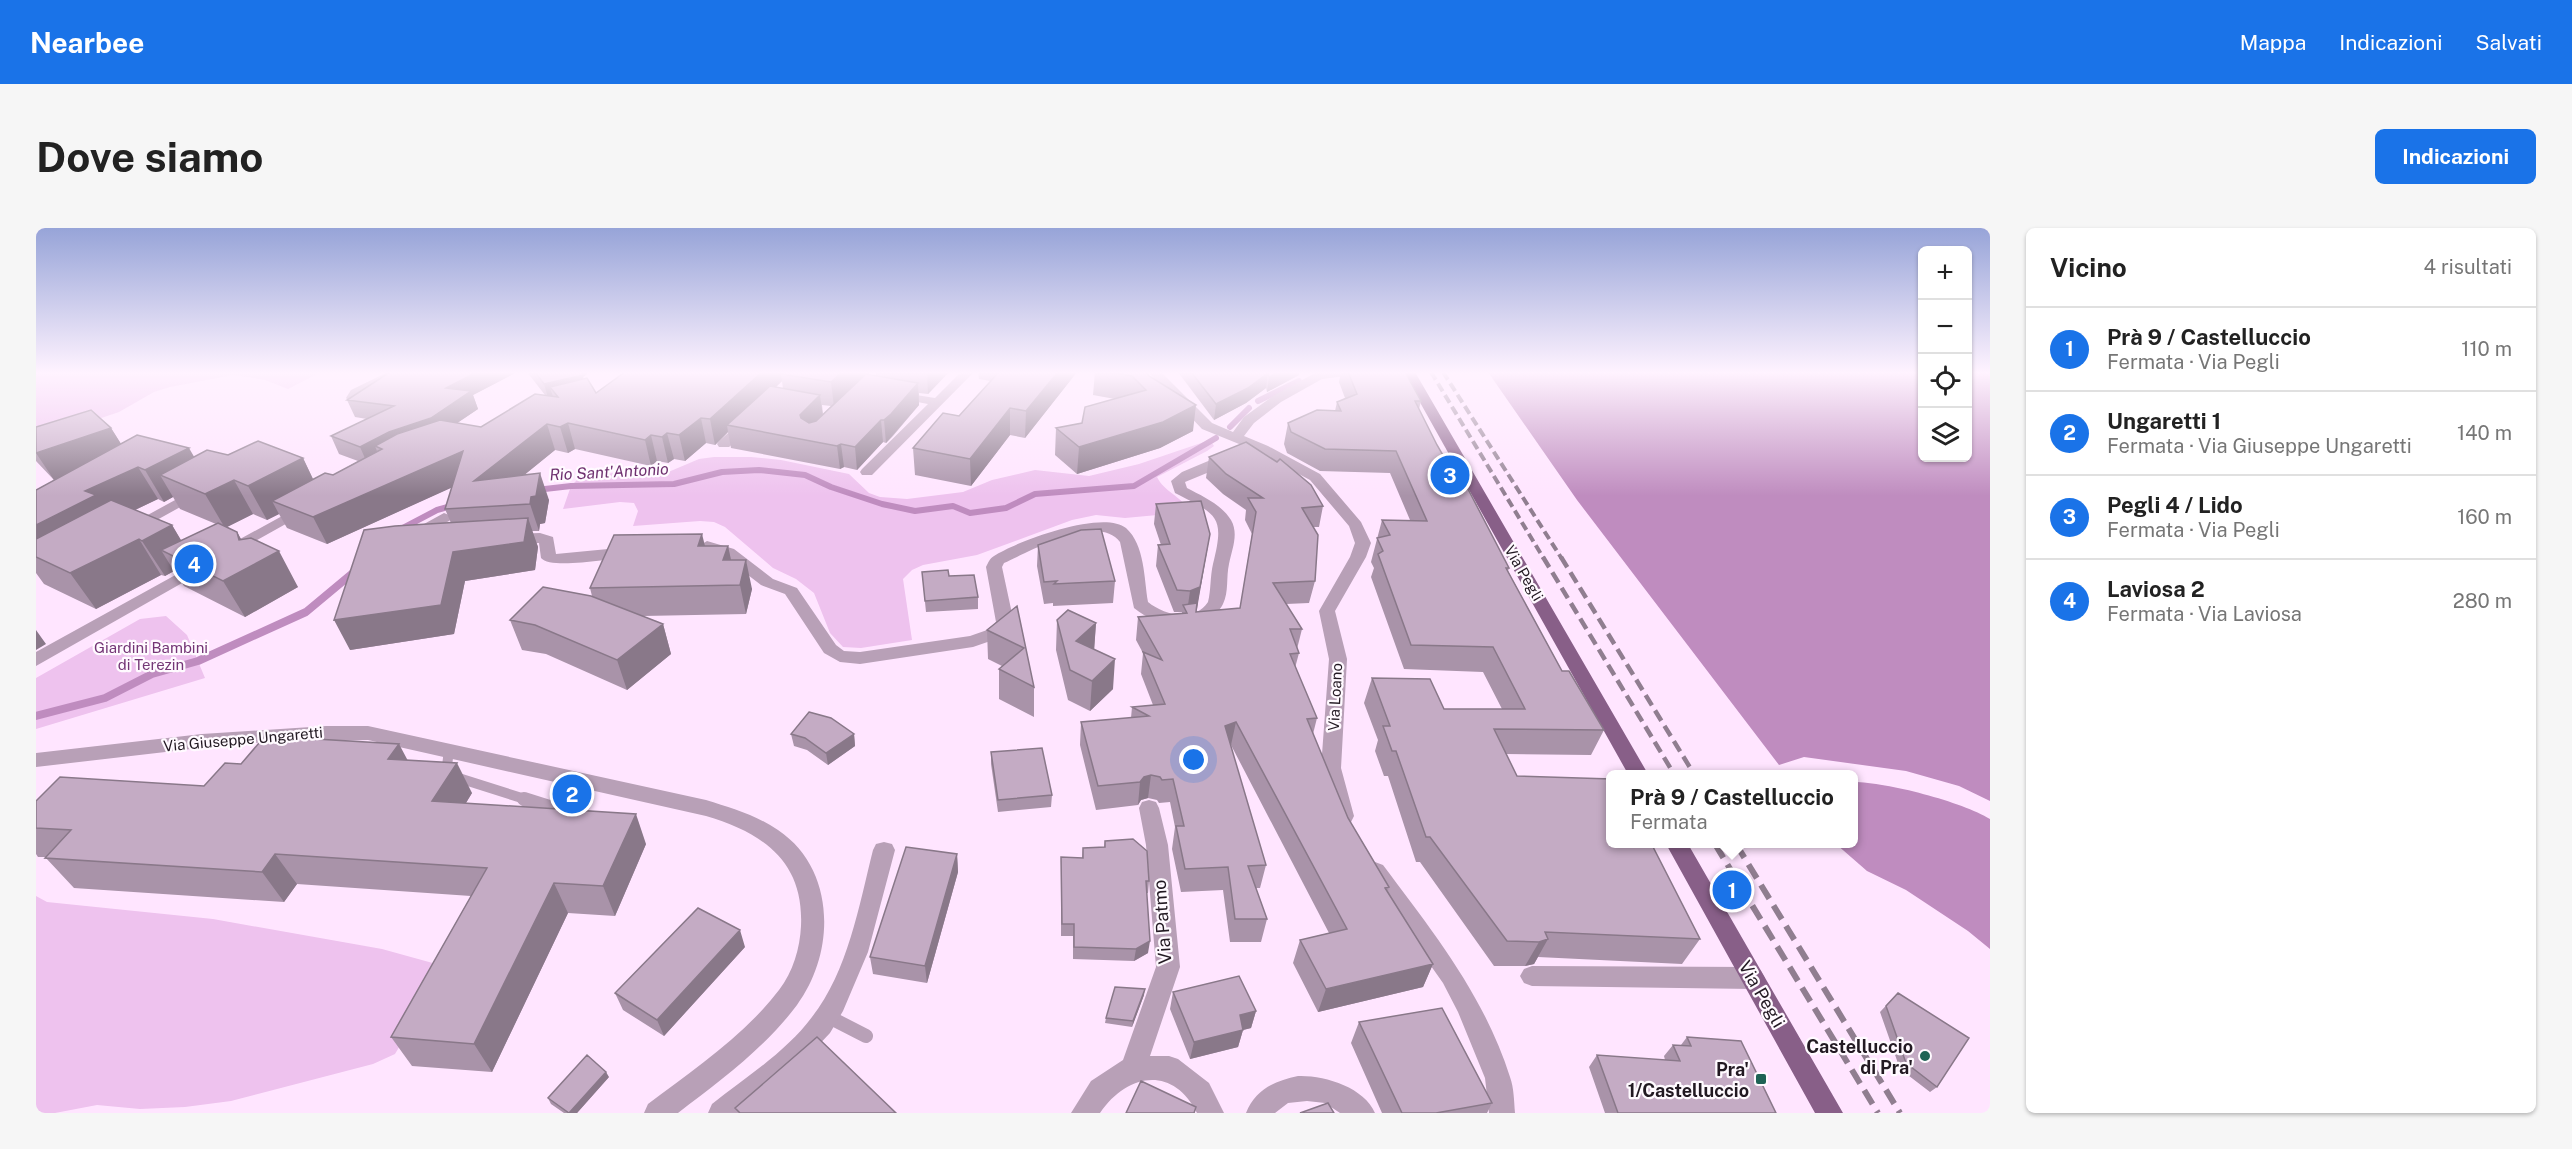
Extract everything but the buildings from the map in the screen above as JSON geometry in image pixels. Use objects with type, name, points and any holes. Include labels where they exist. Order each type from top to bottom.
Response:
[{"type":"main road","name":"Via Pegli","points":[[1429,413],[1636,770]]},
{"type":"main road","name":"Via Pegli","points":[[1680,848],[1830,1113]]},
{"type":"street","points":[[867,472],[926,413]]},
{"type":"street","name":"Via Loano","points":[[1195,413],[1207,426],[1256,446],[1315,477],[1356,525],[1364,543],[1327,611],[1338,659],[1331,768],[1345,820],[1351,831]]},
{"type":"street","points":[[1236,437],[1249,420],[1258,413]]},
{"type":"street","points":[[724,444],[756,416]]},
{"type":"street","points":[[688,545],[711,547],[728,552],[767,582],[791,591],[830,649],[840,656],[860,658],[973,641],[996,633],[1005,623],[994,567],[998,560],[1079,527],[1100,525],[1119,529],[1128,539],[1140,604],[1156,617],[1176,621],[1197,617],[1212,609],[1216,602],[1228,533],[1224,519],[1196,498],[1180,490],[1178,481],[1256,446]]},
{"type":"street","points":[[117,536],[209,485]]},
{"type":"street","points":[[36,660],[314,502]]},
{"type":"street","points":[[421,546],[409,547],[402,544],[415,532],[444,518]]},
{"type":"street","points":[[497,540],[540,538],[548,540],[546,545],[549,558],[562,559],[642,550]]},
{"type":"street","name":"Via Giuseppe Ungaretti","points":[[36,760],[269,734],[322,732],[368,734],[449,750],[737,816],[756,825],[792,855],[805,876],[813,896],[814,918],[811,943],[804,968],[788,997],[737,1051],[657,1113]]},
{"type":"street","name":"Via Patmo","points":[[1133,1068],[1168,967],[1157,845],[1149,808]]},
{"type":"street","points":[[721,1113],[808,1042],[826,1016],[851,965],[884,850]]},
{"type":"street","points":[[1365,855],[1451,976],[1468,1007],[1498,1078],[1502,1113]]},
{"type":"street","points":[[1532,976],[1753,978]]},
{"type":"street","points":[[1084,1113],[1100,1090],[1133,1068],[1169,1068],[1200,1092],[1211,1113]]},
{"type":"street","points":[[1259,1113],[1262,1106],[1287,1089],[1326,1091],[1362,1113]]},
{"type":"lane","points":[[449,750],[446,774],[565,812]]},
{"type":"lane","points":[[826,1016],[866,1036]]},
{"type":"green space","points":[[36,413],[115,413],[36,440]]},
{"type":"green space","points":[[1210,440],[1214,446],[1207,451],[1157,477],[1190,512],[1125,518],[1096,515],[1072,520],[977,555],[923,565],[912,570],[903,579],[912,640],[861,648],[843,647],[830,633],[814,593],[796,579],[773,568],[725,527],[714,522],[700,521],[633,526],[638,511],[634,503],[620,502],[563,509],[571,486],[578,479],[619,472],[637,475],[666,473],[699,459],[714,457],[781,460],[849,474],[869,493],[880,497],[907,499],[963,492],[992,480],[1035,470],[1089,476],[1139,464]]},
{"type":"green space","name":"Giardini Bambini di Terezin","points":[[166,616],[187,635],[205,678],[36,729],[36,678],[140,619]]},
{"type":"green space","points":[[36,896],[47,902],[213,919],[382,949],[447,967],[395,1054],[373,1064],[231,1101],[185,1107],[140,1109],[97,1105],[55,1113],[36,1113]]},
{"type":"shaded area","points":[[1517,413],[1918,413],[1918,462],[1972,462],[1972,413],[1990,413],[1990,801],[1959,786],[1906,771],[1804,757],[1779,765],[1577,500]]},
{"type":"shaded area","points":[[1858,782],[1885,785],[1924,794],[1962,806],[1990,819],[1990,949],[1968,931],[1906,890],[1867,871],[1841,848],[1858,848]]},
{"type":"waterway","name":"Rio Sant'Antonio","points":[[1230,427],[1244,413]]},
{"type":"waterway","name":"Rio Sant'Antonio","points":[[536,490],[571,486],[674,484],[722,472],[759,470],[805,475],[831,487],[882,504],[915,511],[953,506],[970,513],[1006,508],[1035,494],[1134,486],[1216,438]]},
{"type":"waterway","name":"Rio Sant'Antonio","points":[[401,529],[437,510],[455,505]]},
{"type":"waterway","name":"Rio Sant'Antonio","points":[[36,716],[105,698],[152,674],[198,661],[306,612],[354,572]]},
{"type":"railway","points":[[1456,413],[1544,559]]},
{"type":"railway","points":[[1469,413],[1562,559]]},
{"type":"railway","points":[[1543,557],[1672,770]]},
{"type":"railway","points":[[1561,557],[1692,770]]},
{"type":"railway","points":[[1717,848],[1878,1113]]},
{"type":"railway","points":[[1738,848],[1900,1113]]},
{"type":"place","name":"Pegli 4 / Lido","points":[[1450,475]]},
{"type":"place","name":"Laviosa 2","points":[[194,564]]},
{"type":"place","name":"Ungaretti 1","points":[[572,794]]},
{"type":"place","name":"Prà 9 / Castelluccio","points":[[1732,890]]},
{"type":"place","name":"Castelluccio di Pra'","points":[[1925,1056]]},
{"type":"place","name":"Pra' 1/Castelluccio","points":[[1761,1079]]}]
